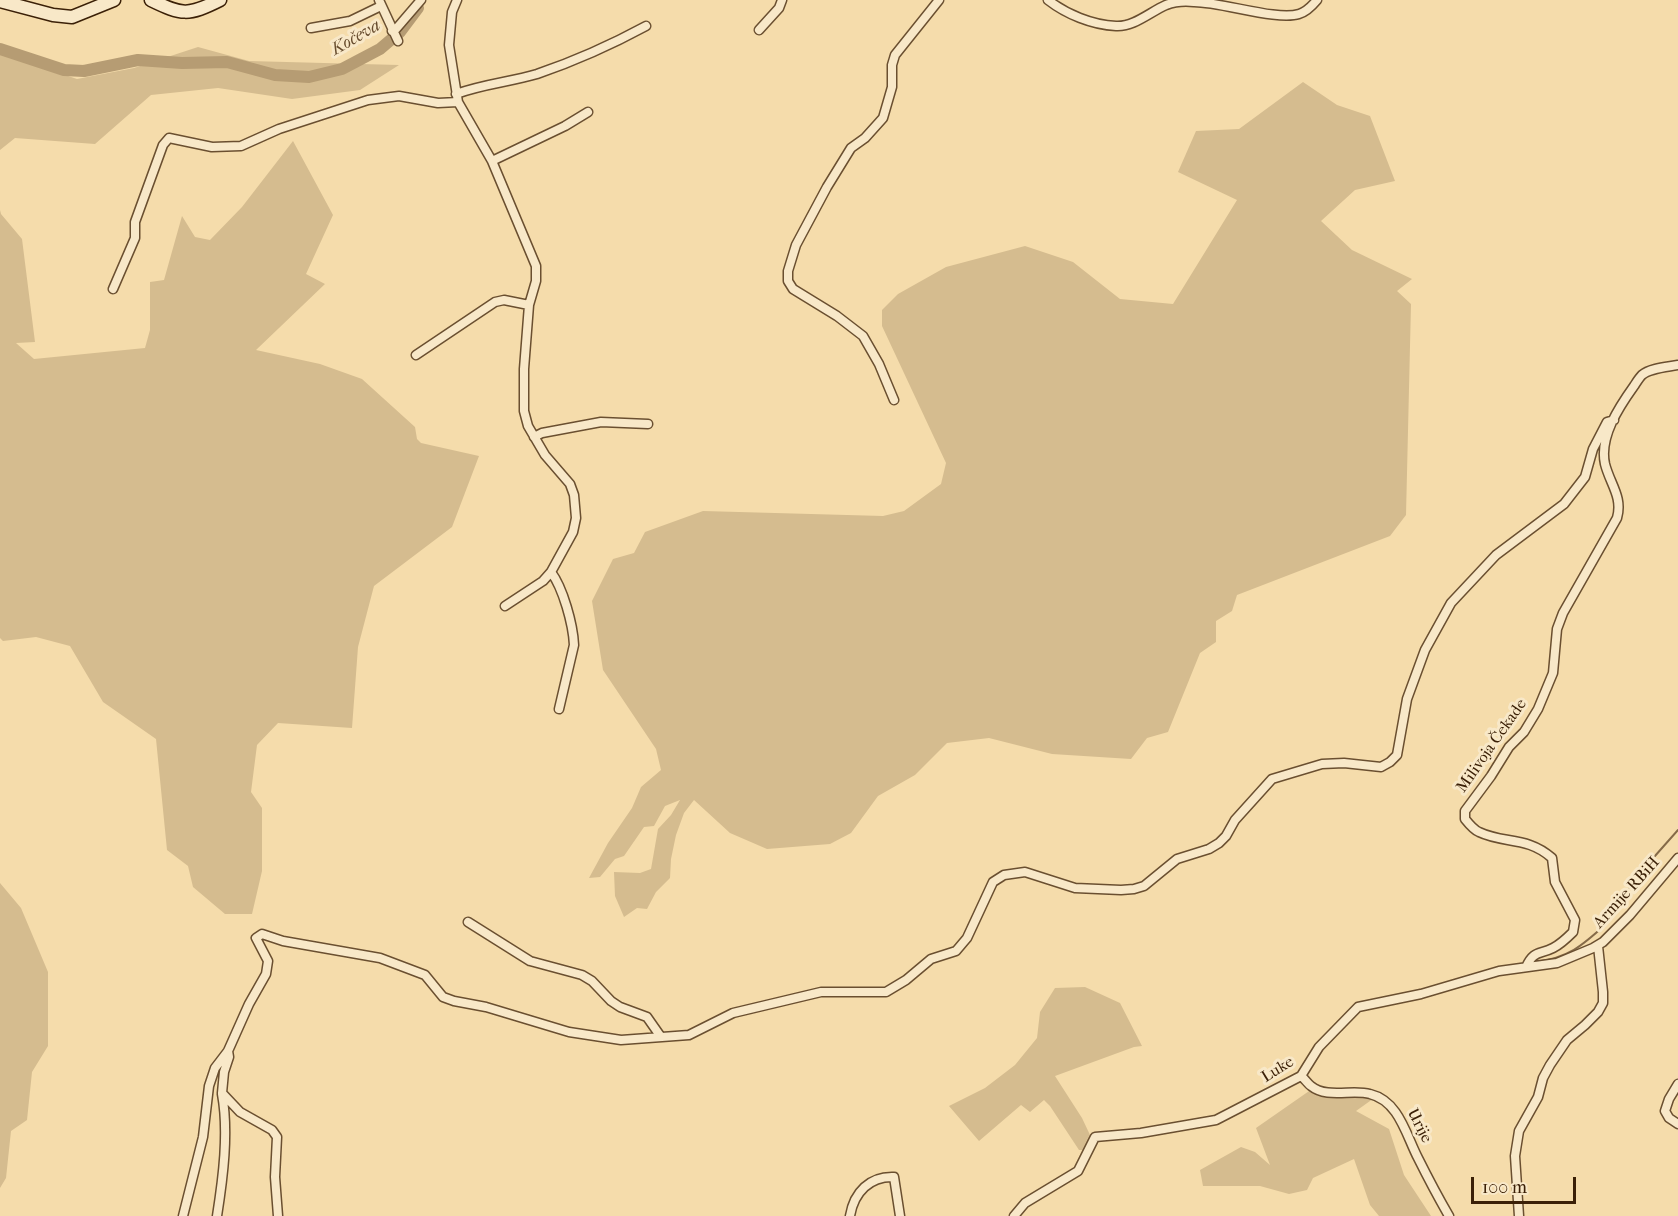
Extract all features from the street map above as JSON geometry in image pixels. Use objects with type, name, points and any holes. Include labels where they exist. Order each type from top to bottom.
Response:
[{"type":"main road","points":[[0,1],[53,15],[72,17],[114,0]]},
{"type":"main road","points":[[151,0],[167,8],[192,12],[220,0]]},
{"type":"street","points":[[311,28],[350,21],[380,3],[395,36],[396,29],[421,0]]},
{"type":"street","points":[[457,0],[452,12],[449,45],[457,98],[492,161],[536,266],[536,282],[529,305],[523,391],[524,411],[528,426],[545,455],[570,484],[574,495],[576,518],[573,532],[551,572],[543,581],[505,606]]},
{"type":"street","points":[[759,30],[779,8],[782,0]]},
{"type":"street","points":[[894,400],[879,364],[863,336],[837,316],[793,289],[788,281],[788,271],[796,245],[851,148],[865,138],[883,118],[892,87],[892,65],[895,55],[939,0]]},
{"type":"street","points":[[1048,0],[1061,10],[1080,17],[1107,25],[1124,26],[1169,4],[1191,1],[1293,16],[1302,13],[1317,0]]},
{"type":"street","points":[[113,289],[135,238],[135,222],[163,146],[169,138],[212,147],[241,146],[279,129],[362,101],[399,96],[438,103],[457,98],[470,89],[534,75],[556,67],[603,48],[646,26]]},
{"type":"street","points":[[492,161],[565,126],[588,112]]},
{"type":"street","points":[[416,355],[495,302],[504,300],[529,305]]},
{"type":"street","name":"Milivoja Čekade","points":[[1526,966],[1536,952],[1552,949],[1573,932],[1575,920],[1555,882],[1552,858],[1536,847],[1518,840],[1480,833],[1465,819],[1464,814],[1509,747],[1524,732],[1538,709],[1553,673],[1557,629],[1563,613],[1617,518],[1620,508],[1619,497],[1605,464],[1604,453],[1605,443],[1624,399],[1642,375],[1678,365]]},
{"type":"street","points":[[183,1216],[203,1137],[209,1086],[215,1068],[228,1051],[249,1004],[266,974],[268,961],[256,938],[262,934],[284,942],[380,958],[425,975],[443,997],[454,1001],[486,1007],[569,1032],[621,1040],[689,1035],[733,1013],[821,992],[886,992],[906,980],[931,959],[956,951],[967,938],[993,882],[1004,875],[1025,872],[1075,888],[1134,889],[1144,886],[1177,859],[1209,849],[1219,843],[1235,820],[1272,779],[1322,764],[1344,763],[1381,767],[1390,762],[1397,755],[1407,699],[1425,650],[1451,603],[1496,555],[1564,504],[1584,477],[1593,449],[1607,422],[1614,420]]},
{"type":"street","points":[[534,437],[542,433],[601,422],[648,424]]},
{"type":"street","points":[[551,572],[558,585],[573,634],[574,645],[559,709]]},
{"type":"street","name":"Armije RBiH","points":[[1598,946],[1630,915],[1678,858]]},
{"type":"street","points":[[468,922],[530,961],[582,975],[592,981],[620,1007],[647,1017],[661,1037]]},
{"type":"street","points":[[1519,1216],[1515,1156],[1519,1131],[1538,1097],[1543,1078],[1550,1065],[1567,1040],[1585,1026],[1603,1003],[1598,946]]},
{"type":"street","name":"Luke","points":[[1014,1216],[1026,1203],[1078,1171],[1095,1137],[1141,1133],[1216,1120],[1301,1077],[1319,1047],[1358,1007],[1421,994],[1499,971],[1570,959],[1598,946]]},
{"type":"street","points":[[217,1216],[221,1191],[226,1113],[222,1093],[224,1072],[229,1057],[228,1051]]},
{"type":"street","name":"Urije","points":[[1301,1077],[1318,1090],[1329,1093],[1365,1093],[1384,1100],[1403,1124],[1417,1157],[1449,1216]]},
{"type":"street","points":[[1678,1084],[1665,1111],[1669,1118],[1678,1124]]},
{"type":"street","points":[[222,1093],[240,1112],[272,1130],[277,1137],[275,1177],[278,1216]]},
{"type":"street","points":[[850,1216],[855,1197],[861,1188],[882,1177],[894,1177],[900,1216]]},
{"type":"shaded area","points":[[198,47],[249,61],[399,65],[360,90],[292,99],[218,88],[151,95],[95,144],[15,138],[0,150],[0,53],[77,79],[134,68]]},
{"type":"shaded area","points":[[1303,82],[1337,105],[1370,116],[1395,181],[1355,190],[1321,221],[1352,250],[1412,279],[1397,291],[1411,304],[1406,515],[1390,536],[1237,595],[1232,611],[1216,621],[1216,642],[1200,653],[1168,732],[1147,738],[1131,759],[1052,754],[989,738],[947,743],[915,775],[878,796],[851,833],[830,844],[767,849],[730,833],[694,800],[684,813],[676,835],[670,878],[656,892],[647,909],[637,908],[624,917],[615,896],[614,872],[640,873],[651,869],[658,829],[671,815],[680,800],[665,806],[654,826],[644,827],[624,856],[615,859],[600,877],[589,878],[608,843],[632,808],[641,787],[661,770],[656,749],[603,670],[592,601],[613,559],[634,553],[645,532],[703,511],[883,516],[904,511],[941,484],[946,463],[882,326],[882,310],[898,294],[946,267],[1025,246],[1073,262],[1120,299],[1173,304],[1237,200],[1178,172],[1196,131],[1239,129]]},
{"type":"shaded area","points":[[293,141],[333,215],[306,274],[325,284],[256,350],[320,364],[362,379],[415,427],[417,439],[421,443],[479,456],[452,527],[374,586],[358,647],[352,728],[278,723],[257,745],[251,792],[262,808],[262,871],[252,914],[225,914],[193,887],[188,866],[167,850],[156,739],[103,702],[70,646],[36,637],[3,641],[0,638],[0,210],[22,239],[35,342],[16,343],[34,359],[145,348],[150,330],[150,282],[164,280],[182,216],[195,237],[210,240],[242,207]]},
{"type":"shaded area","points":[[0,883],[21,908],[48,972],[48,1046],[32,1072],[27,1120],[11,1131],[6,1178],[0,1188]]},
{"type":"shaded area","points":[[1085,987],[1120,1003],[1142,1046],[1055,1076],[1090,1135],[1085,1150],[1079,1150],[1044,1100],[1030,1112],[1021,1105],[979,1141],[949,1106],[985,1088],[1015,1065],[1037,1038],[1040,1012],[1055,988]]},
{"type":"shaded area","points":[[1312,1089],[1377,1096],[1356,1111],[1389,1129],[1404,1175],[1431,1216],[1379,1216],[1370,1205],[1354,1159],[1313,1178],[1307,1190],[1289,1194],[1260,1186],[1203,1186],[1200,1170],[1241,1147],[1255,1152],[1270,1165],[1256,1128]]},
{"type":"waterway","name":"Kočeva","points":[[0,49],[64,70],[84,71],[138,60],[182,63],[227,62],[275,75],[309,77],[342,69],[380,49],[400,32],[418,8]]},
{"type":"waterway","points":[[1535,962],[1574,950],[1606,924],[1608,915],[1678,830]]}]
